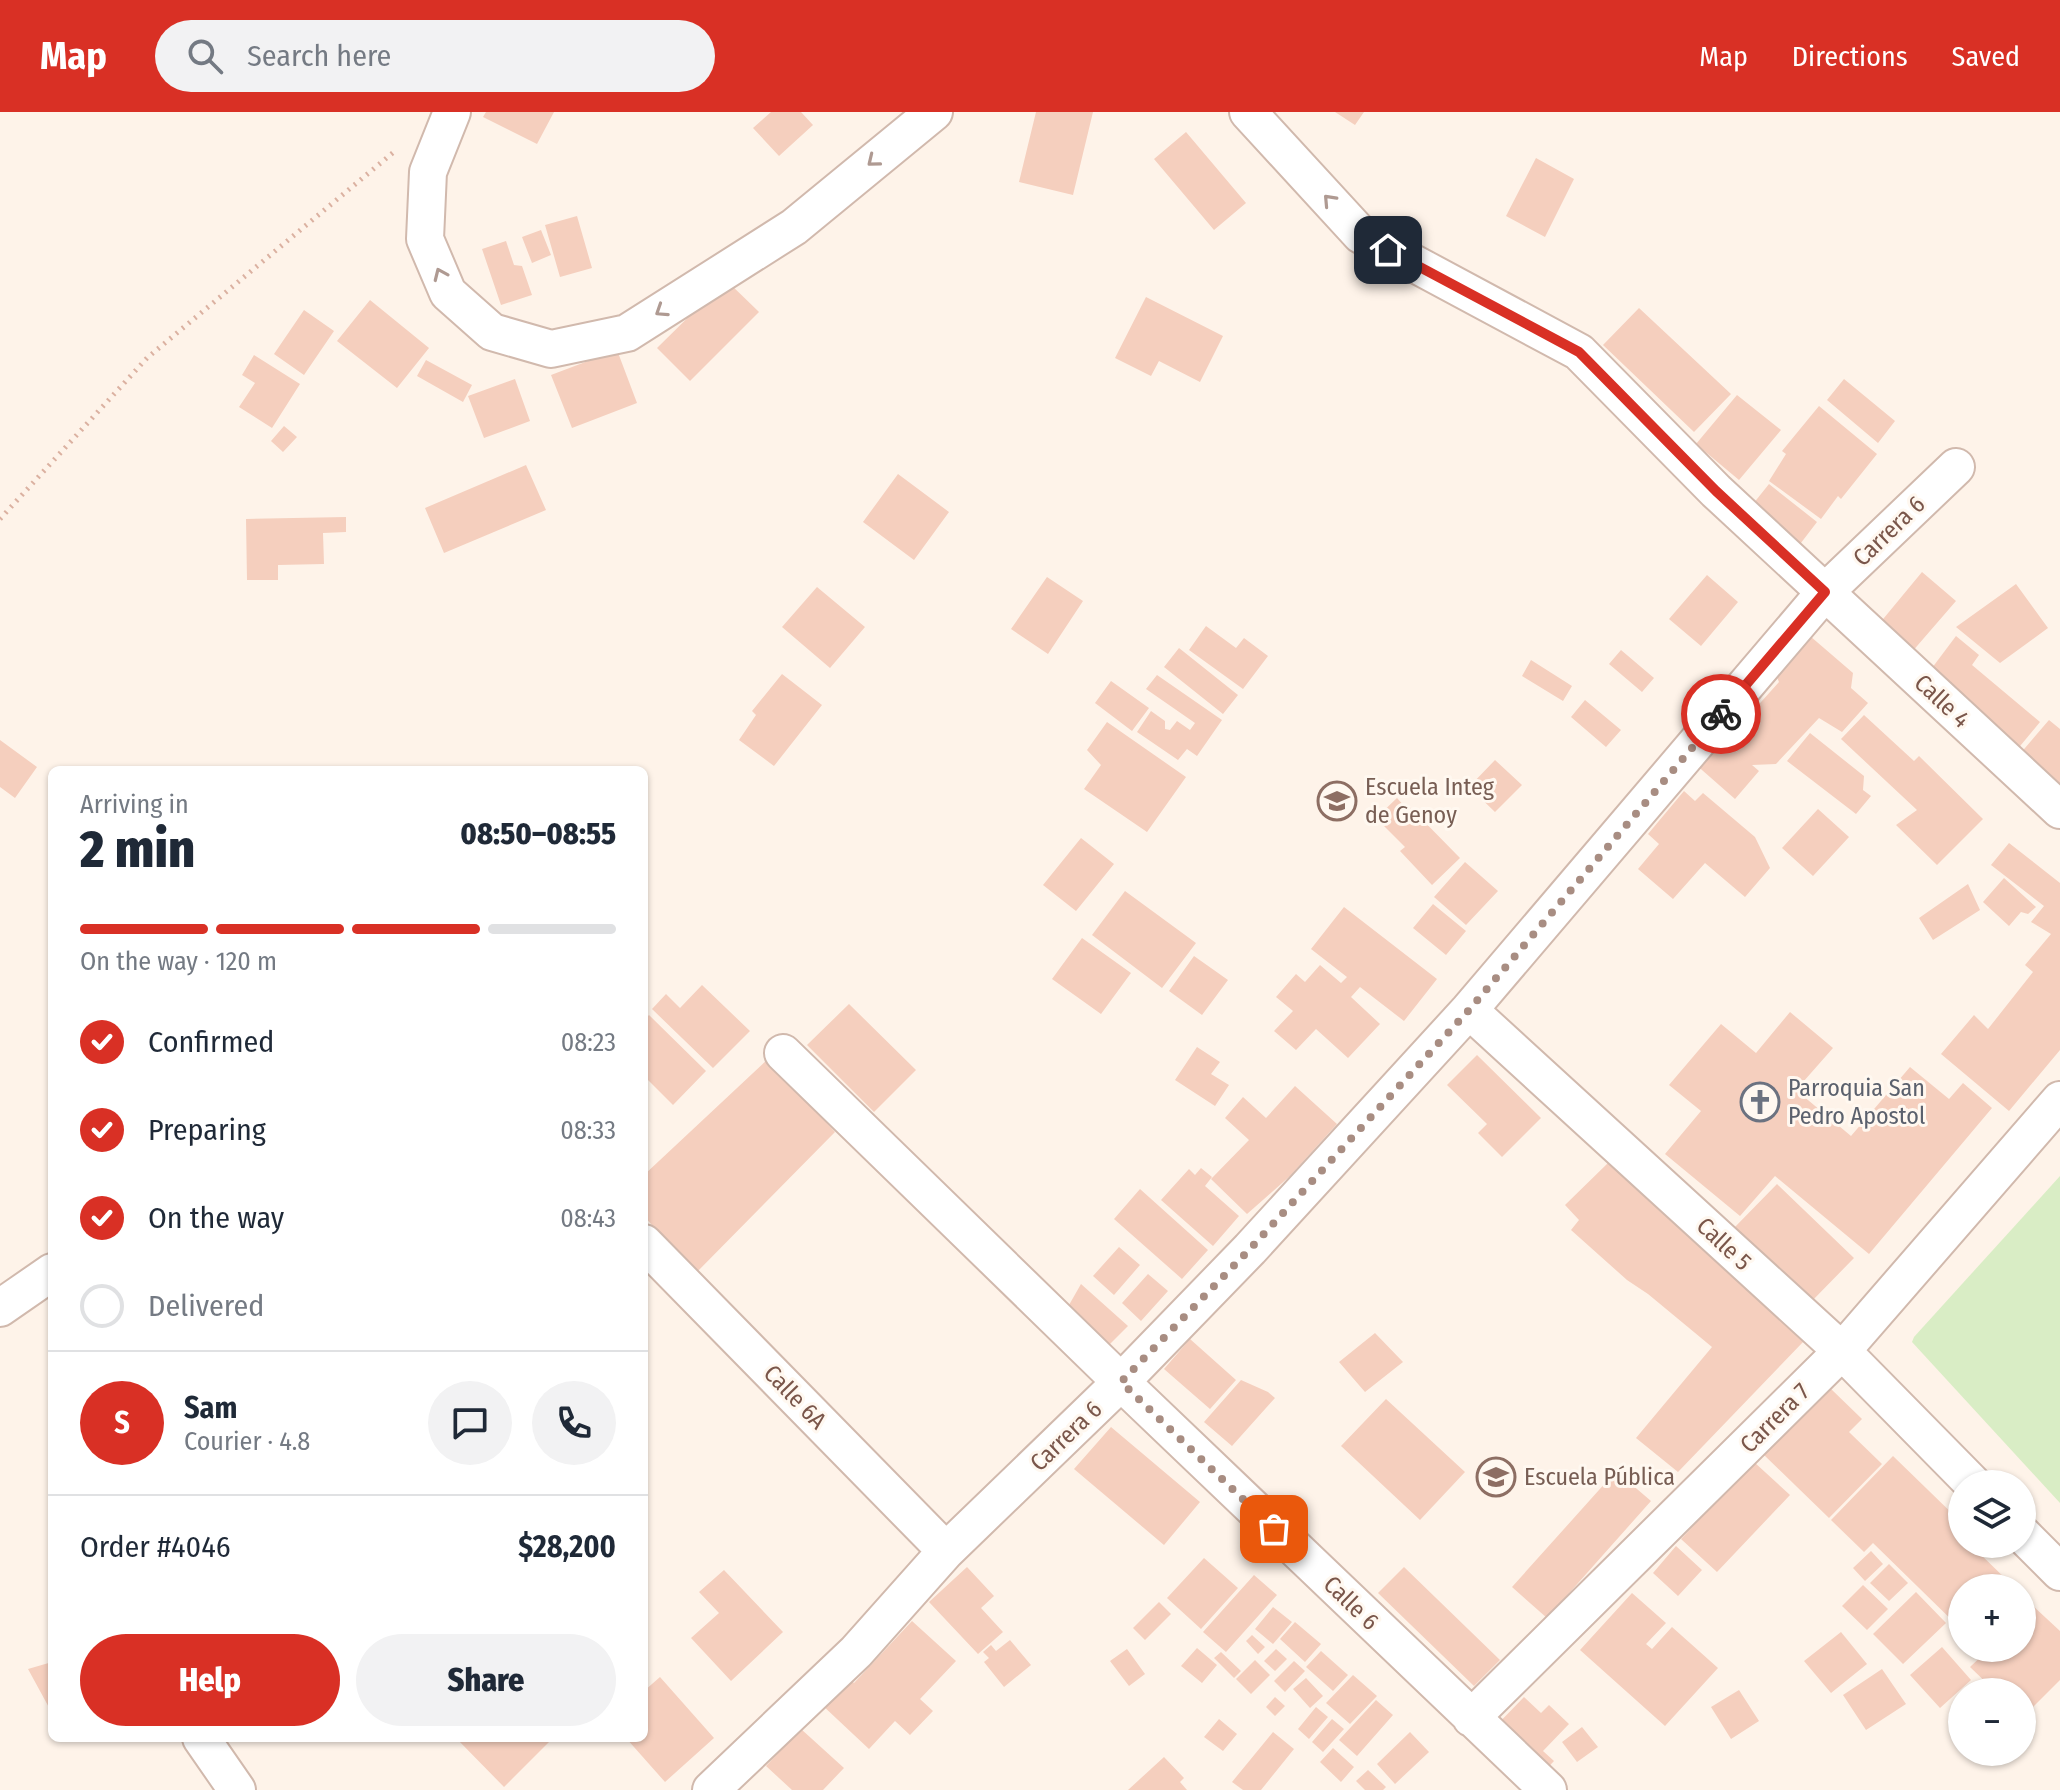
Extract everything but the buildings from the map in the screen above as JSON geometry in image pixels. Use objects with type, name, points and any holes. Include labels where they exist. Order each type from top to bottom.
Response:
[{"type":"street","points":[[452,112],[428,172],[425,239],[448,293],[492,332],[551,349],[627,333],[794,227],[934,112]]},
{"type":"street","name":"Calle 4","points":[[1248,112],[1361,235],[1579,352],[1716,491],[2060,810]]},
{"type":"street","name":"Carrera 6","points":[[711,1790],[856,1652],[946,1551],[1121,1382],[1250,1249],[1469,1010],[1825,592],[1956,467]]},
{"type":"street","name":"Calle 5","points":[[1469,1010],[1842,1351],[1959,1470]]},
{"type":"street","name":"Calle 6","points":[[783,1053],[1121,1382],[1548,1790]]},
{"type":"street","name":"Carrera 7","points":[[1471,1718],[1842,1351],[2060,1100]]},
{"type":"street","name":"Calle 6A","points":[[648,1247],[946,1551]]},
{"type":"street","points":[[0,1308],[48,1275]]},
{"type":"street","points":[[2036,1548],[2060,1572]]},
{"type":"street","points":[[204,1742],[237,1790]]},
{"type":"path","points":[[0,519],[147,358],[407,142]]},
{"type":"green space","points":[[2060,1176],[2060,1503],[2036,1477],[2036,1470],[2030,1470],[1912,1342]]},
{"type":"way so far","points":[[1274,1529],[1121,1382],[1250,1249],[1469,1010],[1721,714]]},
{"type":"place","name":"Escuela Integ de Genoy","points":[[1337,801]]},
{"type":"place","name":"Parroquia San Pedro Apostol","points":[[1760,1102]]},
{"type":"place","name":"Escuela Pública","points":[[1496,1477]]},
{"type":"route","points":[[1388,250],[1579,352],[1716,491],[1825,592],[1721,714]]}]
